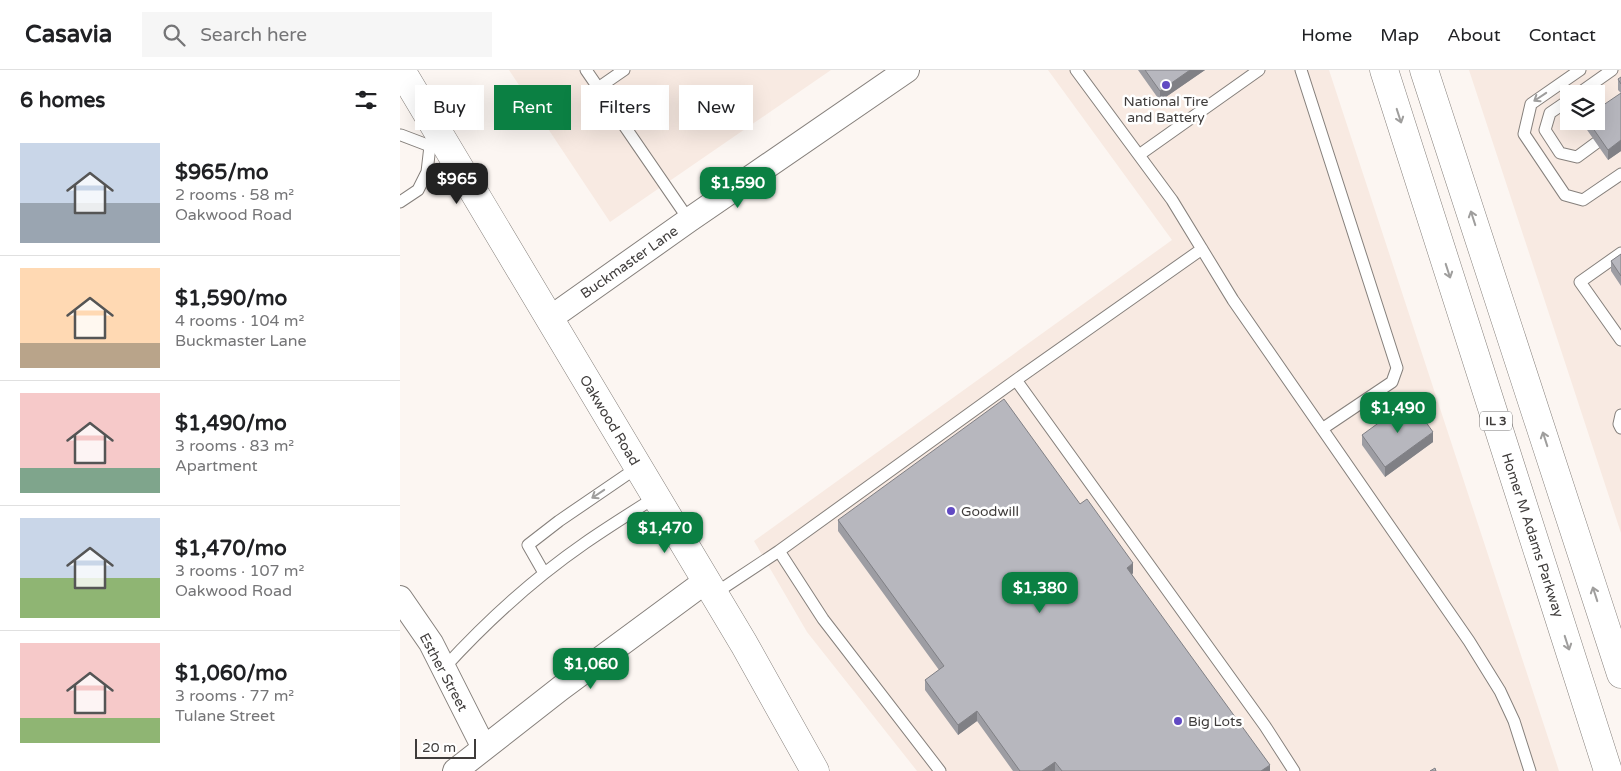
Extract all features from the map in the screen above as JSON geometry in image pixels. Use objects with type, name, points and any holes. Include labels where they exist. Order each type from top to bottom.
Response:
[{"type":"main road","name":"Oakwood Road","points":[[402,70],[437,145],[549,319],[744,644],[815,771]]},
{"type":"main road","name":"Homer M Adams Parkway","points":[[1384,70],[1608,771]]},
{"type":"main road","points":[[1424,70],[1621,674]]},
{"type":"street","name":"Buckmaster Lane","points":[[549,319],[907,70]]},
{"type":"street","points":[[455,771],[608,652],[710,587]]},
{"type":"street","name":"Esther Street","points":[[400,598],[431,643],[484,748]]},
{"type":"lane","points":[[586,70],[596,85]]},
{"type":"lane","points":[[602,85],[624,70]]},
{"type":"lane","points":[[1076,70],[1172,200],[1233,300],[1464,634],[1500,690],[1514,721],[1530,771]]},
{"type":"lane","points":[[1139,155],[1259,70]]},
{"type":"lane","points":[[1301,70],[1397,368],[1392,382],[1322,429]]},
{"type":"lane","points":[[1580,70],[1531,104],[1524,134],[1565,195],[1583,200],[1621,174]]},
{"type":"lane","points":[[1591,85],[1612,70]]},
{"type":"lane","points":[[1560,106],[1550,113],[1545,130],[1560,153],[1576,157],[1596,143]]},
{"type":"lane","points":[[627,130],[689,220]]},
{"type":"lane","points":[[400,135],[437,145],[418,190],[400,202]]},
{"type":"lane","points":[[710,587],[780,551],[1016,380],[1202,249]]},
{"type":"lane","points":[[1621,253],[1580,282],[1621,340]]},
{"type":"lane","points":[[1016,380],[1265,726],[1294,771]]},
{"type":"lane","points":[[1621,415],[1619,424],[1621,428]]},
{"type":"lane","points":[[544,573],[528,545],[558,521],[638,468]]},
{"type":"lane","points":[[444,668],[478,631],[544,573],[584,544],[656,497]]},
{"type":"lane","points":[[780,551],[823,619],[940,771]]},
{"type":"shaded area","points":[[509,70],[831,70],[753,124],[753,85],[679,85],[679,130],[744,130],[610,222],[549,130],[571,130],[571,85],[519,85]]},
{"type":"shaded area","points":[[1048,70],[1329,70],[1559,771],[917,771],[807,632],[754,541],[1172,240]]},
{"type":"shaded area","points":[[1469,70],[1621,70],[1621,533]]},
{"type":"building","points":[[1145,70],[1190,70],[1160,91]]},
{"type":"building","points":[[1621,93],[1621,140],[1608,150],[1594,130],[1605,130],[1605,104]]},
{"type":"building","points":[[1621,254],[1621,276],[1611,261]]},
{"type":"building","points":[[1004,399],[1080,504],[1087,499],[1133,563],[1127,568],[1270,765],[1261,771],[1062,771],[1055,762],[1042,771],[1020,771],[977,711],[958,725],[925,680],[944,666],[838,520]]},
{"type":"building","points":[[1410,400],[1433,432],[1385,467],[1362,435]]},
{"type":"place","name":"National Tire and Battery","points":[[1166,85]]},
{"type":"place","name":"Goodwill","points":[[951,511]]},
{"type":"place","name":"Big Lots","points":[[1178,721]]}]
